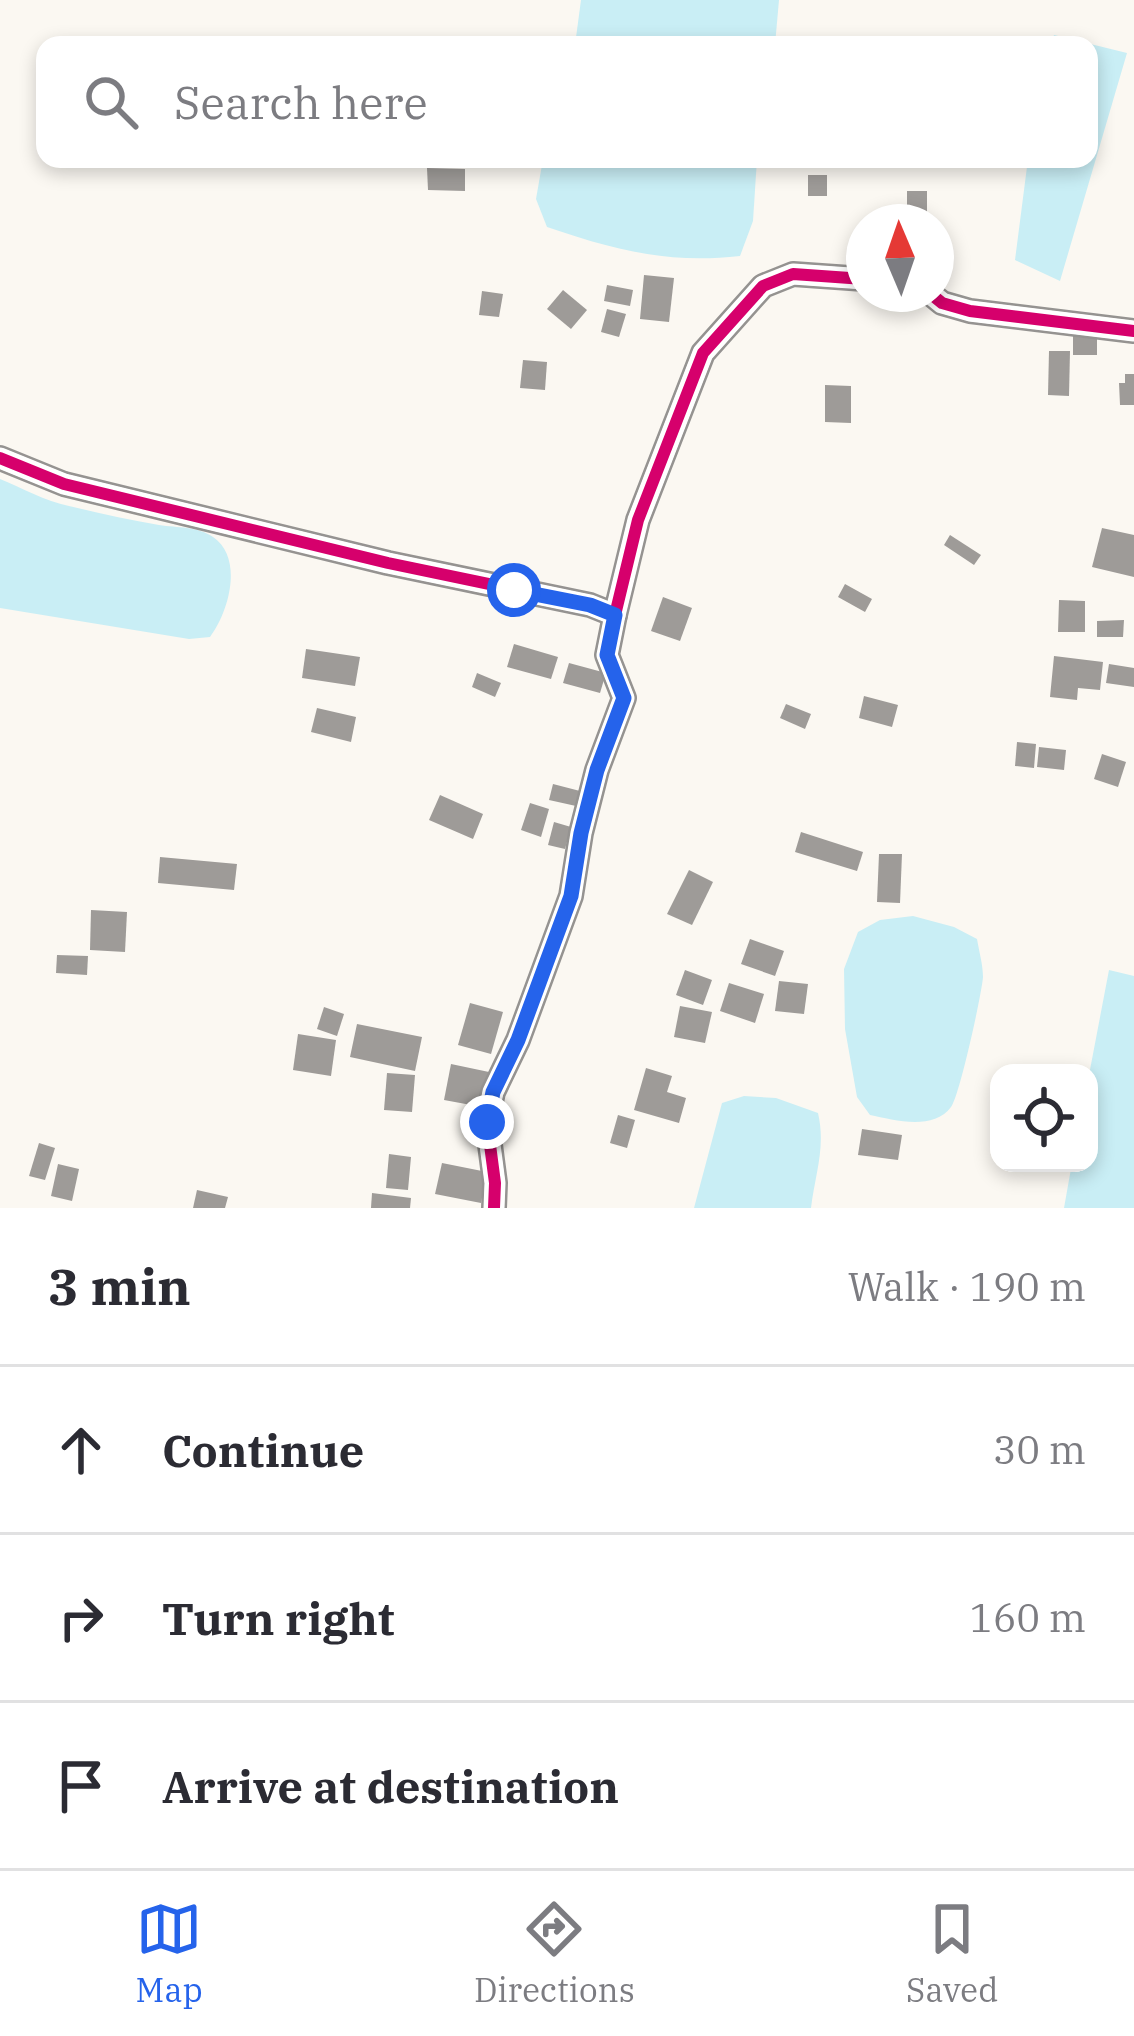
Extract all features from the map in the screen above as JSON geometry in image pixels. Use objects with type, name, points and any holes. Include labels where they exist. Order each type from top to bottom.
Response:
[{"type":"street","points":[[494,1208],[487,1122],[493,1092],[518,1040],[571,896],[597,770],[624,698],[607,655],[638,520],[704,353],[763,286],[793,274],[846,278]]},
{"type":"street","points":[[954,306],[1134,331]]},
{"type":"street","points":[[0,458],[64,484],[388,563],[590,605],[615,615]]},
{"type":"water","points":[[581,0],[779,0],[776,36],[576,36]]},
{"type":"water","points":[[1098,46],[1127,53],[1098,152]]},
{"type":"water","points":[[541,168],[756,168],[753,221],[740,256],[689,258],[596,242],[547,227],[536,199]]},
{"type":"water","points":[[1027,168],[1093,168],[1060,281],[1015,260]]},
{"type":"water","points":[[0,479],[60,504],[194,529],[213,537],[223,546],[231,571],[223,614],[210,637],[189,639],[0,608]]},
{"type":"water","points":[[913,916],[977,939],[983,977],[955,1099],[934,1119],[913,1122],[870,1115],[857,1097],[845,1029],[844,969],[858,932],[880,920]]},
{"type":"water","points":[[1109,970],[1134,976],[1134,1208],[1064,1208],[1070,1172],[1098,1172],[1098,1064],[1091,1064]]},
{"type":"water","points":[[744,1096],[776,1098],[818,1113],[820,1149],[811,1208],[694,1208],[722,1103]]},
{"type":"building","points":[[427,168],[465,169],[465,191],[428,190]]},
{"type":"building","points":[[808,175],[827,175],[827,196],[808,196]]},
{"type":"building","points":[[907,191],[927,191],[927,204],[907,204]]},
{"type":"building","points":[[644,275],[674,278],[669,322],[640,319]]},
{"type":"building","points":[[607,285],[633,290],[630,306],[604,301]]},
{"type":"building","points":[[563,290],[587,310],[571,329],[547,309]]},
{"type":"building","points":[[482,291],[503,294],[499,317],[479,315]]},
{"type":"building","points":[[607,309],[626,314],[619,337],[601,332]]},
{"type":"building","points":[[1073,330],[1097,330],[1097,355],[1073,355]]},
{"type":"building","points":[[1049,351],[1070,351],[1069,396],[1048,395]]},
{"type":"building","points":[[523,360],[547,362],[545,390],[520,388]]},
{"type":"building","points":[[1125,374],[1134,374],[1134,405],[1120,405],[1119,383],[1125,383]]},
{"type":"building","points":[[825,385],[851,386],[851,423],[825,422]]},
{"type":"building","points":[[1102,528],[1134,535],[1134,577],[1092,567]]},
{"type":"building","points":[[950,535],[981,555],[974,565],[944,545]]},
{"type":"building","points":[[845,584],[872,599],[865,612],[838,597]]},
{"type":"building","points":[[663,597],[692,608],[680,641],[651,631]]},
{"type":"building","points":[[1059,600],[1085,601],[1085,632],[1058,632]]},
{"type":"building","points":[[1124,620],[1123,637],[1097,637],[1097,621]]},
{"type":"building","points":[[514,644],[558,657],[551,679],[507,667]]},
{"type":"building","points":[[306,649],[360,657],[355,686],[302,678]]},
{"type":"building","points":[[1054,656],[1103,662],[1100,690],[1078,688],[1077,700],[1050,697]]},
{"type":"building","points":[[569,663],[606,673],[600,693],[563,683]]},
{"type":"building","points":[[1109,664],[1134,668],[1134,687],[1106,683]]},
{"type":"building","points":[[477,673],[501,683],[495,697],[472,687]]},
{"type":"building","points":[[864,696],[898,705],[892,727],[859,718]]},
{"type":"building","points":[[786,704],[811,714],[805,729],[780,718]]},
{"type":"building","points":[[317,708],[356,717],[351,742],[311,732]]},
{"type":"building","points":[[1017,742],[1036,744],[1034,768],[1015,766]]},
{"type":"building","points":[[1039,747],[1066,750],[1064,770],[1037,767]]},
{"type":"building","points":[[1102,754],[1126,762],[1118,787],[1094,779]]},
{"type":"building","points":[[553,784],[580,791],[576,806],[549,800]]},
{"type":"building","points":[[440,795],[483,814],[473,839],[429,820]]},
{"type":"building","points":[[530,803],[549,809],[541,837],[521,830]]},
{"type":"building","points":[[554,822],[571,827],[565,849],[548,845]]},
{"type":"building","points":[[801,832],[863,852],[857,871],[795,852]]},
{"type":"building","points":[[879,854],[902,854],[900,903],[877,902]]},
{"type":"building","points":[[160,857],[237,864],[234,890],[158,883]]},
{"type":"building","points":[[689,870],[713,882],[692,925],[667,914]]},
{"type":"building","points":[[91,910],[127,912],[125,952],[90,950]]},
{"type":"building","points":[[750,939],[784,951],[775,976],[741,964]]},
{"type":"building","points":[[57,955],[88,956],[87,975],[56,973]]},
{"type":"building","points":[[685,970],[712,980],[703,1005],[676,995]]},
{"type":"building","points":[[779,981],[808,984],[804,1014],[775,1011]]},
{"type":"building","points":[[729,983],[764,994],[755,1023],[720,1011]]},
{"type":"building","points":[[470,1003],[503,1012],[491,1054],[458,1045]]},
{"type":"building","points":[[680,1006],[712,1012],[705,1043],[674,1037]]},
{"type":"building","points":[[324,1007],[344,1014],[337,1036],[317,1029]]},
{"type":"building","points":[[357,1024],[422,1037],[415,1071],[350,1057]]},
{"type":"building","points":[[298,1034],[336,1040],[331,1076],[293,1070]]},
{"type":"building","points":[[451,1064],[489,1072],[482,1107],[444,1100]]},
{"type":"building","points":[[646,1068],[672,1076],[667,1092],[686,1098],[679,1123],[634,1110]]},
{"type":"building","points":[[387,1073],[415,1075],[412,1112],[384,1110]]},
{"type":"building","points":[[618,1115],[635,1120],[627,1148],[610,1143]]},
{"type":"building","points":[[862,1129],[902,1135],[898,1160],[858,1155]]},
{"type":"building","points":[[39,1143],[55,1148],[45,1180],[29,1176]]},
{"type":"building","points":[[389,1154],[411,1157],[408,1190],[386,1188]]},
{"type":"building","points":[[442,1163],[487,1172],[481,1203],[435,1194]]},
{"type":"building","points":[[58,1164],[79,1169],[72,1201],[51,1196]]},
{"type":"building","points":[[197,1190],[228,1197],[225,1208],[193,1208]]},
{"type":"building","points":[[372,1193],[411,1198],[410,1208],[371,1208]]},
{"type":"cycle path","points":[[494,1208],[487,1122],[493,1092],[518,1040],[571,896],[597,770],[624,698],[607,655],[638,520],[703,353],[763,286],[793,274],[846,278]]},
{"type":"cycle path","points":[[954,306],[1134,331]]},
{"type":"cycle path","points":[[0,458],[64,484],[388,563],[590,605],[615,615]]},
{"type":"route","points":[[487,1122],[493,1092],[518,1040],[571,896],[597,770],[624,698],[607,655],[615,615],[554,596],[514,590]]}]
